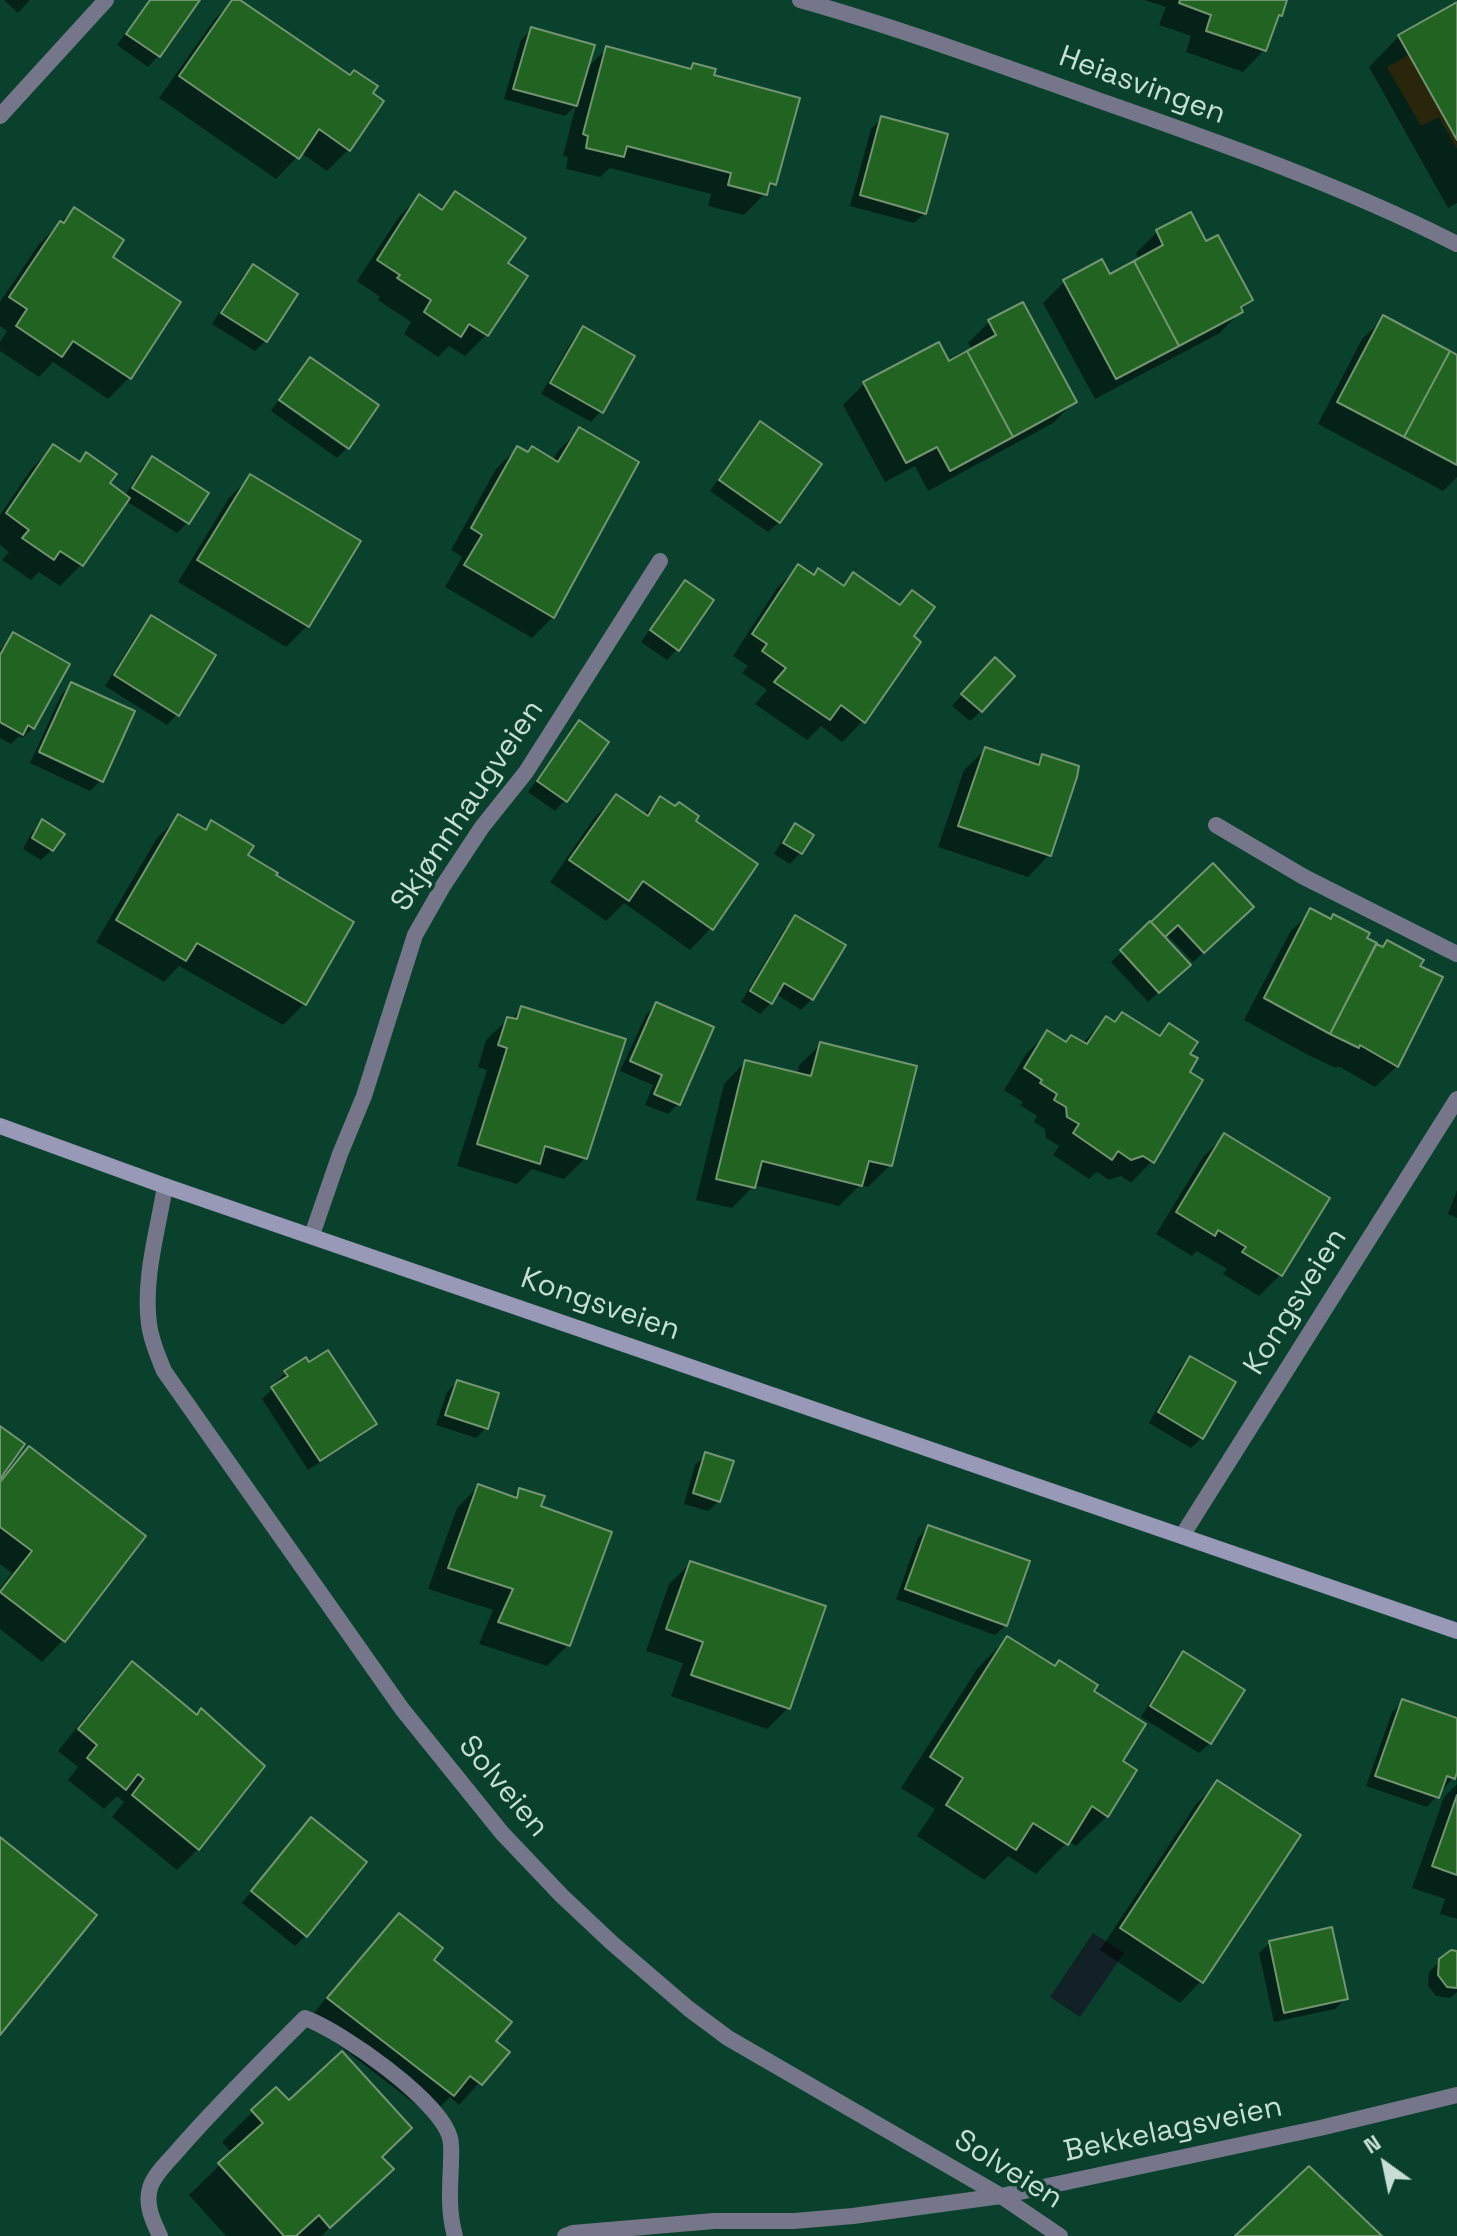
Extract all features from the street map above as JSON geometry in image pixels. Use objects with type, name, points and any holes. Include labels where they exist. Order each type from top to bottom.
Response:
[{"type":"main road","name":"Kongsveien","points":[[0,1126],[165,1186],[1457,1631]]},
{"type":"street","points":[[0,116],[106,0]]},
{"type":"street","name":"Heiasvingen","points":[[800,0],[876,21],[1201,137],[1332,186],[1457,244]]},
{"type":"street","name":"Skjønnhaugveien","points":[[312,1235],[364,1096],[415,935],[427,911],[482,827],[526,772],[660,561]]},
{"type":"street","points":[[1216,825],[1304,877],[1457,954]]},
{"type":"street","name":"Kongsveien","points":[[1182,1536],[1457,1099]]},
{"type":"street","name":"Solveien","points":[[165,1186],[149,1284],[149,1323],[154,1348],[164,1371],[402,1709],[502,1833],[612,1943],[728,2038],[1001,2196],[1060,2236]]},
{"type":"street","points":[[160,2236],[149,2207],[150,2185],[221,2103],[305,2018],[389,2071],[417,2093],[444,2123],[451,2139],[450,2218],[455,2236]]},
{"type":"street","name":"Bekkelagsveien","points":[[565,2236],[714,2221],[794,2221],[853,2216],[1001,2196],[1320,2128],[1457,2095]]},
{"type":"shaded area","points":[[1457,28],[1457,149],[1439,117],[1421,126],[1387,67]]},
{"type":"shaded area","points":[[1093,1933],[1124,1953],[1080,2017],[1050,1997]]},
{"type":"building","points":[[150,0],[200,0],[160,57],[126,34]]},
{"type":"building","points":[[232,0],[240,0],[350,75],[354,70],[378,86],[373,93],[384,101],[350,151],[319,129],[299,159],[179,76]]},
{"type":"building","points":[[1180,0],[1287,0],[1266,51],[1206,31],[1211,15],[1179,3]]},
{"type":"building","points":[[1457,2],[1457,140],[1398,35]]},
{"type":"building","points":[[531,27],[595,45],[577,106],[513,89]]},
{"type":"building","points":[[606,46],[691,69],[693,63],[716,69],[714,75],[800,98],[776,185],[770,183],[767,195],[728,185],[731,173],[627,146],[624,157],[586,148],[588,136],[583,134]]},
{"type":"building","points":[[881,116],[948,134],[926,214],[860,195]]},
{"type":"building","points":[[455,191],[526,238],[508,263],[528,276],[488,336],[469,324],[461,337],[424,312],[431,300],[397,278],[400,275],[377,260],[419,194],[442,210]]},
{"type":"building","points":[[74,207],[124,240],[113,257],[181,302],[131,379],[73,341],[62,357],[16,326],[27,309],[9,297],[60,221],[64,223]]},
{"type":"building","points":[[1191,212],[1206,241],[1218,235],[1253,300],[1241,307],[1243,312],[1179,346],[1134,261],[1163,245],[1156,230]]},
{"type":"building","points":[[1102,259],[1110,274],[1134,261],[1179,346],[1116,379],[1063,280]]},
{"type":"building","points":[[253,264],[298,294],[267,342],[221,313]]},
{"type":"building","points":[[1023,302],[1077,402],[1013,437],[967,351],[996,335],[988,320]]},
{"type":"building","points":[[1383,315],[1450,351],[1404,437],[1337,402]]},
{"type":"building","points":[[583,326],[635,356],[603,413],[550,383]]},
{"type":"building","points":[[939,342],[949,361],[967,351],[1013,437],[950,471],[937,447],[906,463],[863,382]]},
{"type":"building","points":[[1450,351],[1457,355],[1457,465],[1404,437]]},
{"type":"building","points":[[310,357],[379,405],[349,449],[279,400]]},
{"type":"building","points":[[760,421],[822,464],[780,523],[719,480]]},
{"type":"building","points":[[579,427],[639,462],[554,618],[464,565],[482,535],[471,528],[517,446],[528,452],[532,446],[558,462]]},
{"type":"building","points":[[53,444],[80,462],[86,452],[117,474],[110,483],[130,498],[83,566],[60,551],[54,560],[22,538],[29,530],[6,513]]},
{"type":"building","points":[[152,456],[209,493],[189,524],[132,488]]},
{"type":"building","points":[[250,474],[361,541],[309,627],[197,560]]},
{"type":"building","points":[[798,564],[814,575],[818,568],[844,586],[853,572],[900,605],[912,590],[935,607],[914,636],[921,642],[865,723],[841,705],[830,720],[774,682],[786,668],[762,651],[767,644],[752,634]]},
{"type":"building","points":[[685,580],[714,600],[679,651],[650,630]]},
{"type":"building","points":[[151,615],[216,655],[179,716],[114,675]]},
{"type":"building","points":[[13,632],[70,664],[34,729],[28,725],[23,735],[0,722],[0,655]]},
{"type":"building","points":[[995,657],[1015,676],[982,712],[961,694]]},
{"type":"building","points":[[71,682],[135,711],[103,782],[39,752]]},
{"type":"building","points":[[579,720],[609,742],[567,802],[537,781]]},
{"type":"building","points":[[985,747],[1039,765],[1042,754],[1079,766],[1051,856],[958,826]]},
{"type":"building","points":[[616,794],[648,816],[660,796],[675,806],[679,802],[699,816],[696,821],[758,864],[713,930],[643,881],[629,901],[569,860]]},
{"type":"building","points":[[178,814],[206,830],[211,820],[254,846],[248,855],[354,922],[306,1005],[197,943],[186,961],[116,920]]},
{"type":"building","points":[[42,819],[65,834],[53,851],[32,838]]},
{"type":"building","points":[[795,823],[814,835],[802,854],[783,843]]},
{"type":"building","points":[[1213,863],[1254,907],[1204,953],[1178,925],[1165,937],[1151,922]]},
{"type":"building","points":[[1310,908],[1331,919],[1333,914],[1370,933],[1367,938],[1377,943],[1330,1034],[1264,998]]},
{"type":"building","points":[[795,915],[846,945],[813,1000],[784,983],[772,1004],[750,991]]},
{"type":"building","points":[[1150,921],[1191,965],[1159,993],[1120,950]]},
{"type":"building","points":[[1387,940],[1424,960],[1420,966],[1443,977],[1398,1067],[1360,1045],[1359,1048],[1330,1034],[1376,944],[1383,947]]},
{"type":"building","points":[[656,1002],[714,1027],[680,1105],[654,1094],[662,1075],[630,1061]]},
{"type":"building","points":[[521,1006],[626,1039],[587,1159],[545,1146],[540,1164],[477,1144],[507,1048],[498,1045],[507,1017],[517,1019]]},
{"type":"building","points":[[1122,1012],[1160,1036],[1169,1023],[1198,1042],[1190,1054],[1198,1058],[1190,1072],[1203,1080],[1154,1163],[1143,1156],[1131,1160],[1118,1151],[1112,1160],[1073,1133],[1079,1124],[1067,1117],[1066,1107],[1054,1100],[1057,1094],[1024,1068],[1047,1030],[1066,1042],[1071,1035],[1087,1044],[1106,1016],[1115,1022]]},
{"type":"building","points":[[820,1042],[917,1066],[892,1166],[869,1161],[862,1186],[762,1161],[755,1188],[716,1179],[745,1060],[811,1076]]},
{"type":"building","points":[[1224,1133],[1330,1198],[1282,1276],[1242,1252],[1246,1247],[1218,1230],[1215,1236],[1176,1212]]},
{"type":"building","points":[[328,1350],[377,1424],[320,1461],[271,1387],[288,1376],[284,1371],[306,1357],[309,1362]]},
{"type":"building","points":[[1190,1356],[1236,1382],[1203,1439],[1158,1412]]},
{"type":"building","points":[[457,1380],[499,1393],[488,1429],[445,1415]]},
{"type":"building","points":[[0,1426],[25,1444],[0,1479]]},
{"type":"building","points":[[29,1446],[146,1536],[65,1642],[0,1592],[32,1551],[0,1527],[0,1482]]},
{"type":"building","points":[[705,1452],[734,1461],[720,1502],[693,1493]]},
{"type":"building","points":[[478,1484],[517,1498],[519,1488],[545,1496],[541,1506],[612,1532],[570,1646],[498,1622],[513,1589],[448,1568]]},
{"type":"building","points":[[928,1525],[1030,1561],[1007,1626],[905,1589]]},
{"type":"building","points":[[690,1561],[826,1606],[790,1709],[691,1675],[703,1642],[666,1629]]},
{"type":"building","points":[[1007,1636],[1055,1666],[1059,1660],[1098,1685],[1094,1691],[1146,1724],[1123,1761],[1137,1770],[1108,1817],[1092,1806],[1068,1845],[1033,1823],[1016,1850],[946,1805],[963,1778],[930,1757]]},
{"type":"building","points":[[1183,1651],[1245,1690],[1211,1744],[1150,1706]]},
{"type":"building","points":[[132,1661],[197,1715],[201,1708],[265,1766],[199,1850],[132,1795],[144,1779],[138,1774],[126,1790],[87,1758],[97,1745],[78,1729]]},
{"type":"building","points":[[1402,1699],[1457,1718],[1457,1772],[1455,1779],[1447,1776],[1439,1798],[1375,1776]]},
{"type":"building","points":[[1217,1780],[1301,1835],[1203,1983],[1120,1928]]},
{"type":"building","points":[[1457,1795],[1457,1875],[1432,1866]]},
{"type":"building","points":[[311,1817],[367,1862],[307,1937],[251,1891]]},
{"type":"building","points":[[0,1837],[97,1915],[0,2035]]},
{"type":"building","points":[[399,1913],[443,1948],[434,1960],[512,2022],[496,2041],[510,2052],[482,2085],[470,2076],[454,2096],[327,1998]]},
{"type":"building","points":[[1332,1927],[1348,1999],[1284,2013],[1269,1941]]},
{"type":"building","points":[[1451,1950],[1457,1951],[1457,1988],[1447,1987],[1438,1975],[1439,1959]]},
{"type":"building","points":[[342,2051],[412,2128],[382,2157],[394,2169],[330,2228],[319,2215],[296,2236],[284,2236],[218,2163],[263,2123],[251,2110],[276,2087],[289,2100]]},
{"type":"building","points":[[1309,2166],[1382,2236],[1235,2236]]}]
